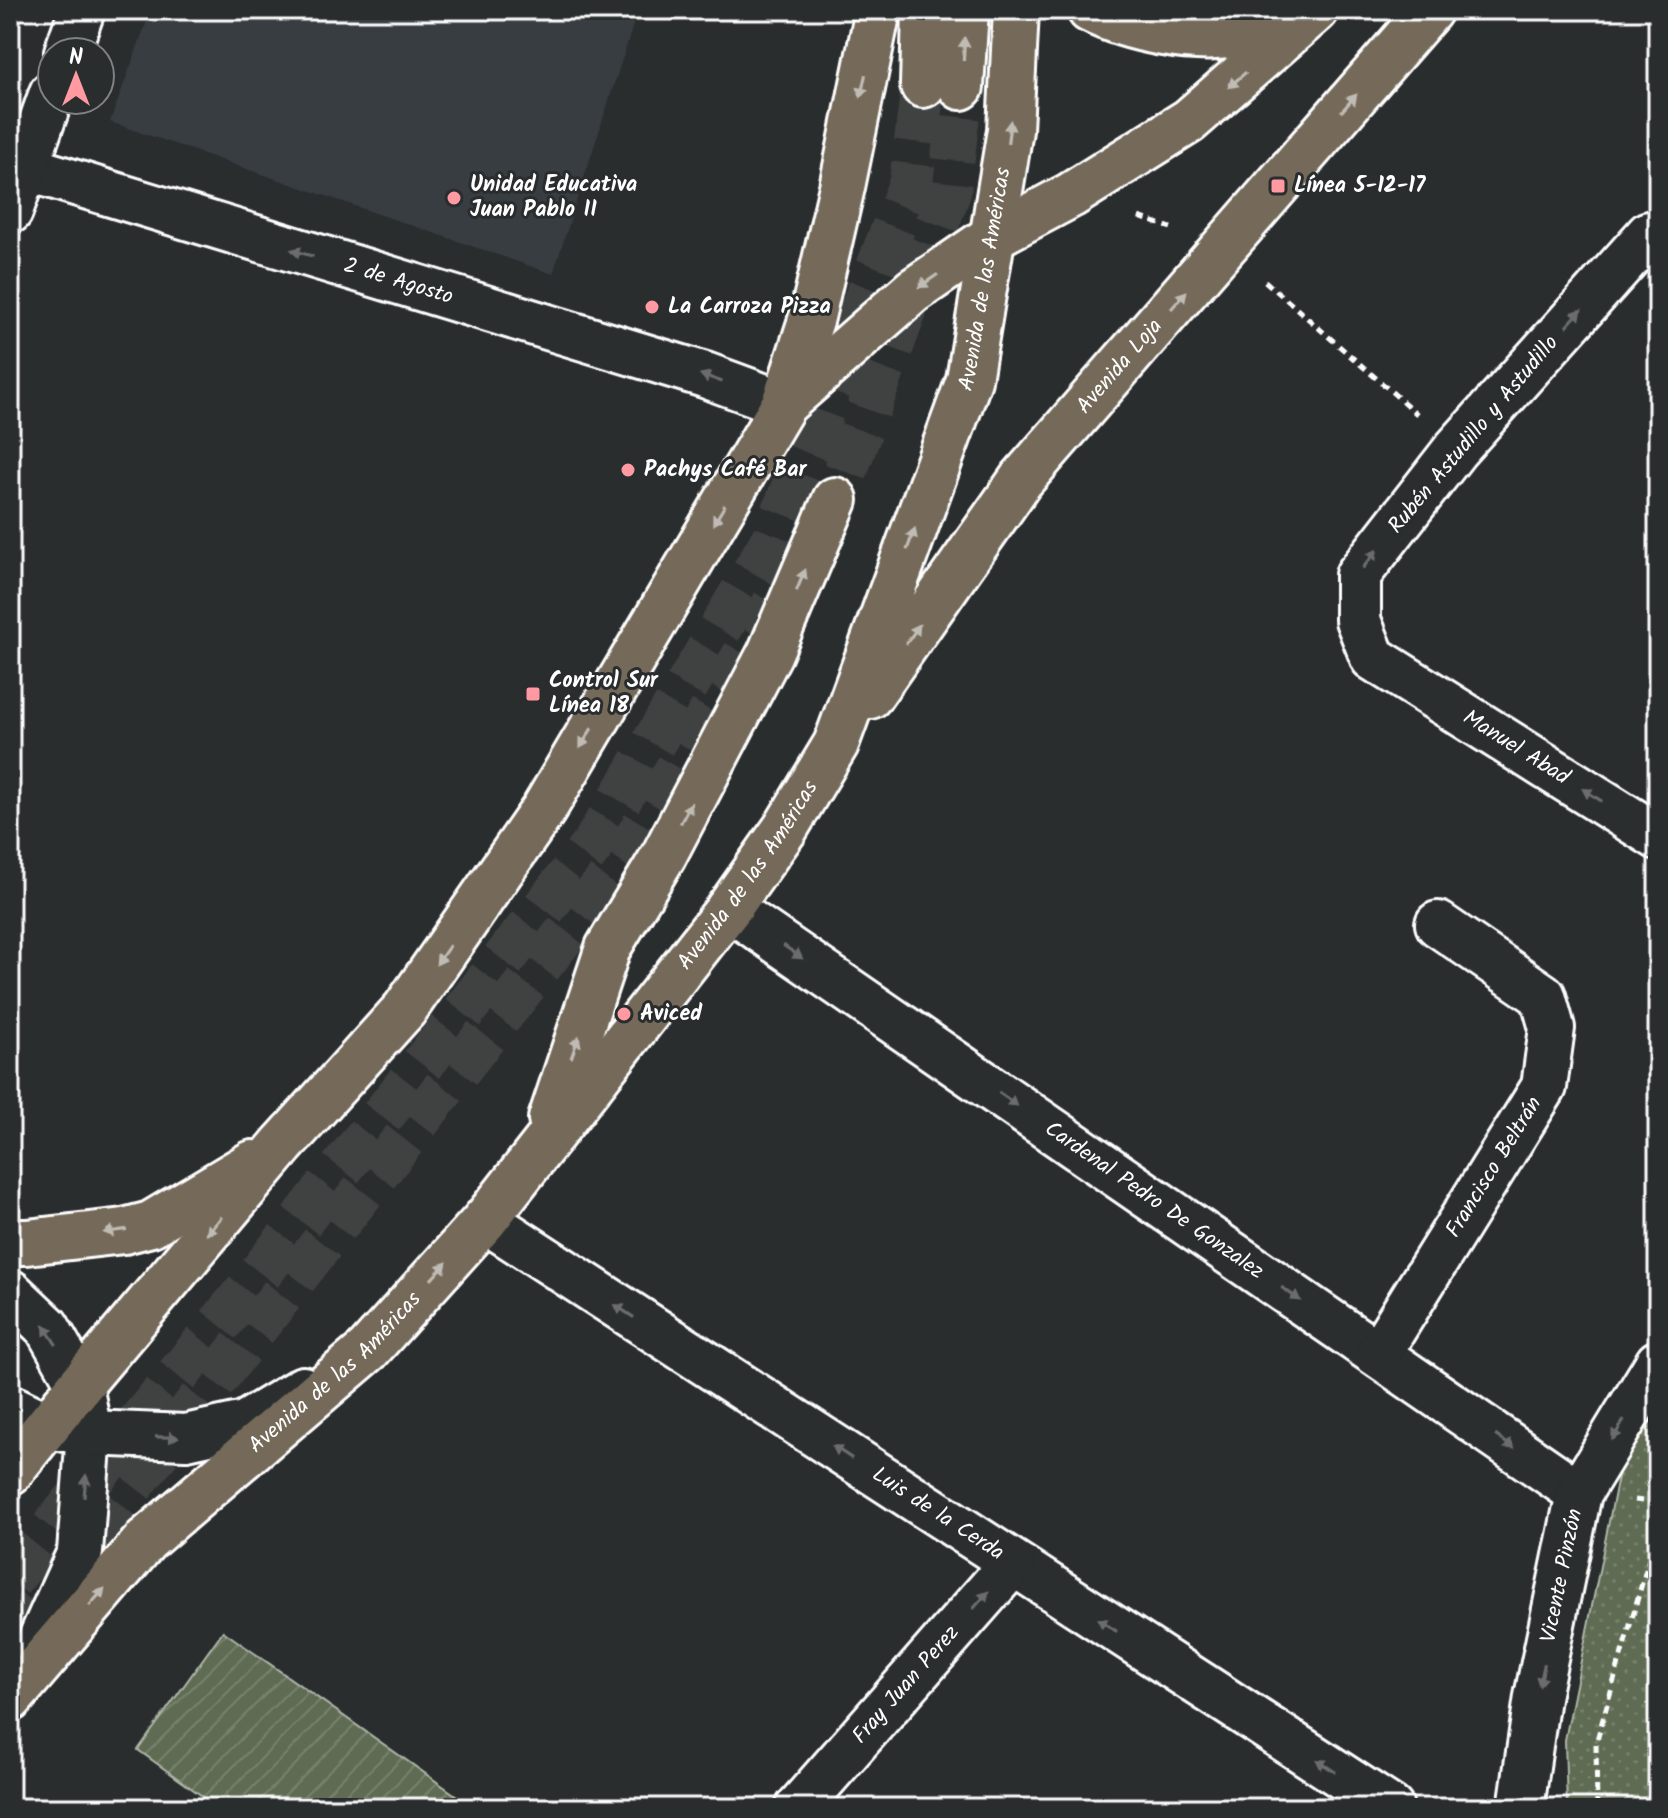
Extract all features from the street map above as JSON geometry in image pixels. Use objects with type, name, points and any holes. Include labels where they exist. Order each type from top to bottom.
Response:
[{"type":"main road","points":[[10,1472],[69,1430],[80,1385],[282,1145],[405,1009],[544,809],[784,404],[812,317],[878,10]]},
{"type":"main road","points":[[925,10],[942,86],[966,10]]},
{"type":"main road","name":"Avenida de las Américas","points":[[10,1699],[146,1540],[368,1350],[485,1220],[729,908],[785,829],[836,744],[969,380],[1010,130],[1016,10]]},
{"type":"main road","points":[[1090,10],[1103,17],[1181,36],[1234,35],[1315,10]]},
{"type":"main road","points":[[784,404],[913,291],[992,237],[1071,195],[1189,121],[1315,10]]},
{"type":"main road","name":"Avenida Loja","points":[[836,744],[1021,480],[1430,10]]},
{"type":"main road","points":[[541,1147],[608,948],[664,855],[770,653],[835,500]]},
{"type":"main road","points":[[10,1242],[124,1231],[151,1224],[282,1145]]},
{"type":"street","points":[[73,36],[82,10]]},
{"type":"street","points":[[10,211],[17,166],[41,116]]},
{"type":"street","name":"2 de Agosto","points":[[17,166],[705,375],[784,404]]},
{"type":"street","name":"Rubén Astudillo y Astudillo","points":[[1373,658],[1358,620],[1358,575],[1456,449],[1654,237]]},
{"type":"street","name":"Manuel Abad","points":[[1373,658],[1651,818]]},
{"type":"street","name":"Cardenal Pedro De Gonzalez","points":[[729,908],[1579,1493]]},
{"type":"street","name":"Francisco Beltrán","points":[[1378,1354],[1544,1087],[1552,1028],[1543,996],[1438,924]]},
{"type":"street","name":"Luis de la Cerda","points":[[485,1220],[1391,1808]]},
{"type":"street","points":[[10,1292],[47,1327],[80,1385]]},
{"type":"street","points":[[10,1407],[69,1430],[186,1437],[245,1424],[368,1350]]},
{"type":"street","name":"Vicente Pinzón","points":[[1521,1808],[1537,1697],[1579,1493],[1658,1363]]},
{"type":"street","points":[[10,1687],[39,1643],[80,1552],[69,1430]]},
{"type":"street","name":"Fray Juan Perez","points":[[800,1807],[1013,1563]]},
{"type":"path","points":[[1071,195],[1226,246],[1456,449]]},
{"type":"path","points":[[1597,1808],[1596,1743],[1658,1528]]},
{"type":"shaded area","name":"Unidad Educativa Juan Pablo II","points":[[151,10],[638,10],[553,274],[110,122],[112,116],[116,116],[116,106]]},
{"type":"green space","points":[[1658,1409],[1658,1808],[1567,1808],[1565,1740],[1621,1462]]},
{"type":"green space","points":[[223,1631],[474,1808],[219,1808],[138,1750]]},
{"type":"tunnel","points":[[10,1580],[248,1289],[595,842],[773,539],[911,182],[923,85]]},
{"type":"tunnel","points":[[817,531],[835,500],[949,192],[961,87]]},
{"type":"tunnel","points":[[10,1641],[624,859],[774,604]]},
{"type":"place","name":"Línea 5-12-17","points":[[1278,186]]},
{"type":"place","name":"Unidad Educativa Juan Pablo II","points":[[454,198]]},
{"type":"place","name":"La Carroza Pizza","points":[[652,307]]},
{"type":"place","name":"Pachys Café Bar","points":[[628,470]]},
{"type":"place","name":"Control Sur Línea 18","points":[[533,694]]},
{"type":"place","name":"Aviced","points":[[624,1014]]}]
